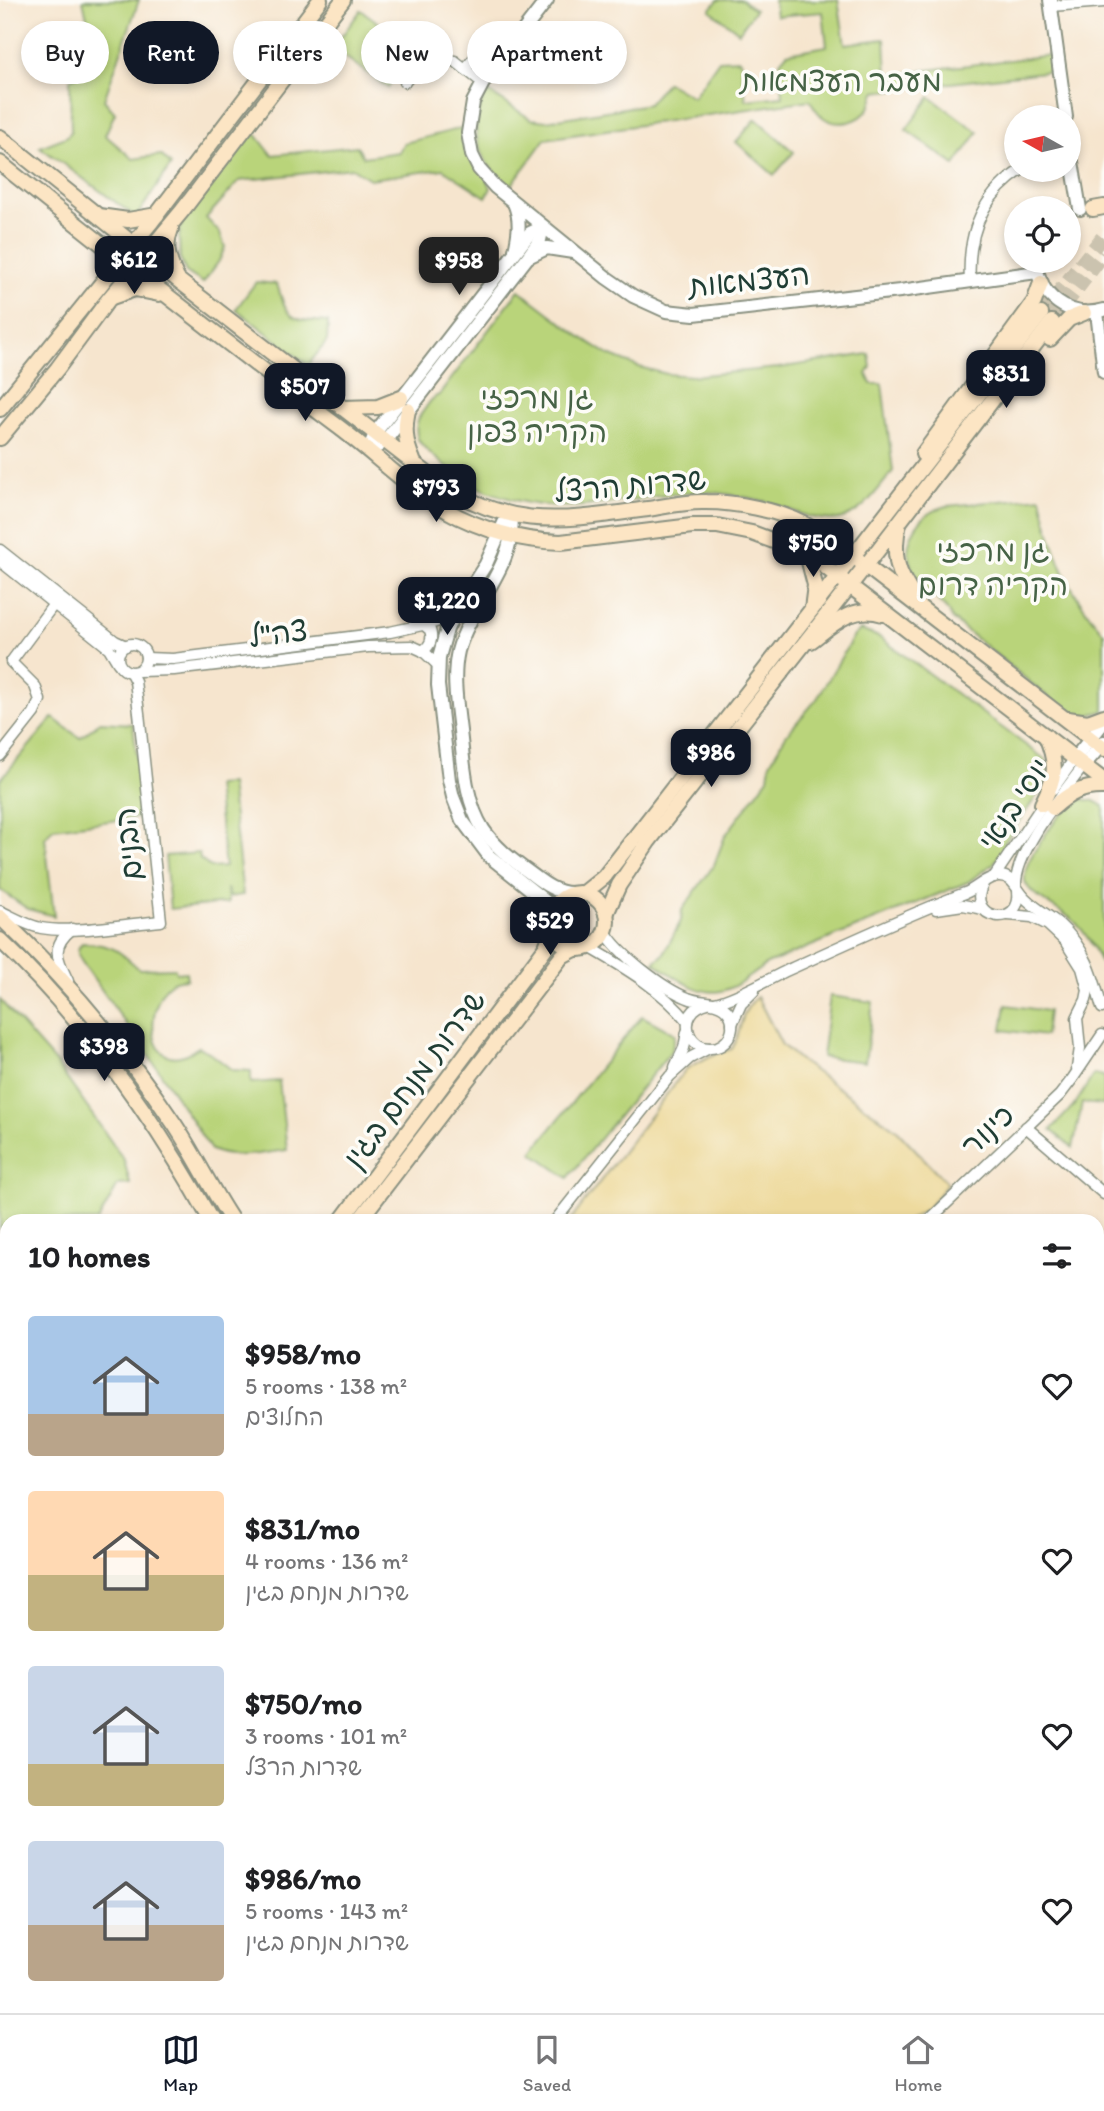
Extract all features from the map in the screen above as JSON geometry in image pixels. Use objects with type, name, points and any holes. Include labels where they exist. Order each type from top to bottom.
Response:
[{"type":"main road","points":[[0,409],[157,215],[320,0]]},
{"type":"main road","points":[[0,438],[57,369],[108,300],[183,211],[344,0]]},
{"type":"main road","name":"שדרות הרצל","points":[[0,137],[342,408],[459,495],[484,506],[533,519],[561,520],[698,502],[750,507],[802,522],[853,556],[1100,744]]},
{"type":"main road","name":"שדרות הרצל","points":[[0,163],[120,260],[369,449],[429,499],[461,518],[506,535],[543,542],[692,526],[717,526],[752,533],[807,554],[1104,781]]},
{"type":"main road","points":[[178,280],[169,262],[167,242],[170,231],[183,211]]},
{"type":"main road","points":[[98,216],[128,220],[157,215]]},
{"type":"main road","points":[[903,492],[934,438],[1034,302],[1038,273]]},
{"type":"main road","points":[[108,300],[122,292],[135,289],[169,298]]},
{"type":"main road","points":[[933,476],[971,441],[1063,324],[1095,312]]},
{"type":"main road","points":[[933,476],[865,566],[843,581],[811,611],[604,877],[578,893],[559,900],[551,913],[552,931],[561,943],[582,948],[599,941],[605,931],[606,914],[619,885],[648,842],[796,652],[843,581],[853,556],[1047,318],[933,476]]},
{"type":"main road","points":[[342,408],[404,404],[405,439],[416,464]]},
{"type":"main road","points":[[899,521],[895,556],[899,574],[927,614]]},
{"type":"main road","points":[[807,554],[815,585],[811,611]]},
{"type":"main road","points":[[796,652],[850,614],[864,611],[888,616]]},
{"type":"main road","points":[[1064,718],[1088,722],[1104,716]]},
{"type":"main road","points":[[1045,734],[1052,752],[1055,772],[1047,806]]},
{"type":"main road","points":[[1047,806],[1079,790],[1092,786],[1104,787]]},
{"type":"main road","points":[[578,893],[598,900],[606,914]]},
{"type":"main road","points":[[0,917],[73,992],[135,1067],[177,1127],[228,1214]]},
{"type":"main road","name":"שדרות מנחם בגין","points":[[346,1214],[546,947],[552,931]]},
{"type":"main road","points":[[0,940],[52,994],[122,1077],[162,1136],[207,1214]]},
{"type":"main road","name":"שדרות מנחם בגין","points":[[364,1214],[562,956],[582,948]]},
{"type":"street","name":"העצמאות","points":[[531,21],[546,1]]},
{"type":"street","points":[[1064,105],[1050,3],[1104,2]]},
{"type":"street","points":[[453,61],[465,69],[467,67]]},
{"type":"street","name":"העצמאות","points":[[482,84],[472,102],[468,133],[472,155],[485,179],[576,253],[633,296],[651,306],[680,314],[694,314],[1031,273]]},
{"type":"street","points":[[970,282],[969,259],[973,236],[993,193],[1006,182]]},
{"type":"street","points":[[1081,182],[1090,210]]},
{"type":"street","points":[[513,203],[518,213],[521,255]]},
{"type":"street","points":[[369,449],[378,446],[380,437],[404,404],[521,255],[530,233],[543,227]]},
{"type":"street","points":[[521,255],[547,248],[576,253]]},
{"type":"street","points":[[1038,273],[1051,298],[1058,304],[1075,311],[1095,312],[1104,372]]},
{"type":"street","points":[[511,514],[506,535],[508,552],[466,629],[456,660],[456,698],[466,780],[475,813],[482,828],[496,846],[544,883],[561,892],[578,893]]},
{"type":"street","points":[[506,535],[454,612],[447,629],[438,685],[447,762],[456,808],[466,827],[489,856],[545,901],[551,913]]},
{"type":"street","points":[[0,550],[115,641],[126,646]]},
{"type":"street","points":[[0,561],[108,648],[118,663],[122,668],[135,672],[144,666],[146,658],[141,648],[134,644],[120,651],[118,663]]},
{"type":"street","points":[[0,756],[34,713],[40,700],[35,685],[11,662],[54,604]]},
{"type":"street","name":"צה\"ל","points":[[146,658],[173,659],[351,637],[424,625],[454,612]]},
{"type":"street","points":[[424,625],[430,630],[432,638],[423,651],[439,666]]},
{"type":"street","name":"צה\"ל","points":[[135,672],[174,670],[368,647],[412,646],[423,651]]},
{"type":"street","name":"הבנים","points":[[0,911],[39,927],[72,929],[161,921],[135,672]]},
{"type":"street","points":[[1080,761],[1100,744],[1104,722]]},
{"type":"street","name":"יוסי בנאי","points":[[994,877],[1080,761]]},
{"type":"street","name":"יוסי בנאי","points":[[1017,888],[1020,865],[1047,806]]},
{"type":"street","points":[[670,1076],[684,1048],[694,1009],[729,999],[918,912],[975,890],[994,877],[1008,878],[1027,900],[1059,925],[1080,948],[1090,966],[1103,1009]]},
{"type":"street","points":[[983,884],[979,899],[983,909]]},
{"type":"street","points":[[1008,915],[1017,906],[1017,888]]},
{"type":"street","points":[[918,912],[963,905],[983,909],[992,916],[1037,919],[1065,941],[1076,957],[1088,984],[1087,996],[1077,1018],[1080,1048],[1073,1079]]},
{"type":"street","points":[[72,929],[59,941],[57,950],[60,964],[73,992]]},
{"type":"street","points":[[605,931],[612,943],[669,989],[686,998],[712,1003],[728,1012],[732,1024]]},
{"type":"street","points":[[582,948],[622,966],[668,1001],[688,1025],[694,1041],[710,1048]]},
{"type":"street","points":[[561,1214],[670,1076],[690,1058],[727,1040],[746,998],[774,976]]},
{"type":"street","points":[[1082,1010],[1094,1005],[1103,1009]]},
{"type":"street","points":[[1079,1031],[1090,1038],[1103,1035]]},
{"type":"street","name":"כינור","points":[[934,1214],[1060,1095],[1103,1035]]},
{"type":"street","points":[[1026,1127],[1104,1194]]},
{"type":"green space","points":[[83,0],[139,0],[132,21],[123,21],[123,46],[104,100],[115,113],[105,135],[133,159],[161,155],[171,165],[136,217],[40,147],[66,137],[71,132],[70,84],[109,84],[109,21],[88,21]]},
{"type":"green space","points":[[718,0],[742,0],[755,10],[739,32],[710,10]]},
{"type":"green space","name":"מעבר העצמאות","points":[[774,0],[838,0],[845,44],[885,39],[887,75],[1051,55],[1052,71],[875,92],[865,113],[842,123],[824,118],[810,100],[545,139],[510,187],[483,155],[476,131],[477,118],[487,91],[531,119],[546,121],[648,104],[667,82],[693,97],[719,60],[740,59],[746,100],[783,96],[780,61],[787,53],[827,46],[823,12],[776,16]]},
{"type":"green space","points":[[361,10],[376,21],[361,21],[361,68],[347,58],[347,29]]},
{"type":"green space","points":[[930,97],[978,132],[955,165],[906,130]]},
{"type":"green space","points":[[756,119],[794,152],[774,175],[736,142]]},
{"type":"green space","points":[[466,127],[491,188],[486,197],[443,169],[370,179],[352,168],[239,181],[206,218],[220,233],[225,247],[219,261],[203,283],[186,272],[180,259],[182,218],[254,132],[272,155],[357,146],[363,157],[399,152],[404,143]]},
{"type":"green space","points":[[256,282],[277,284],[284,305],[292,316],[328,322],[327,341],[308,365],[236,309]]},
{"type":"green space","name":"גן מרכזי הקריה צפון","points":[[519,290],[609,355],[667,374],[692,376],[778,368],[869,354],[871,367],[867,374],[871,384],[882,384],[893,471],[863,507],[847,516],[830,520],[811,517],[760,500],[710,492],[597,505],[548,506],[515,500],[475,486],[442,463],[421,444],[417,436],[417,423],[429,403],[439,395]]},
{"type":"green space","name":"גן מרכזי הקריה דרום","points":[[1041,497],[1063,570],[1080,601],[1104,633],[1104,711],[1084,716],[1068,713],[952,619],[922,583],[910,563],[910,540],[919,523],[933,511],[947,506]]},
{"type":"green space","points":[[860,630],[879,637],[1046,760],[1047,781],[1005,842],[1001,854],[993,864],[968,882],[767,964],[724,990],[703,991],[691,986],[654,962],[663,955],[681,921],[682,910],[714,865],[725,836],[768,778],[770,763],[786,735],[817,699],[853,637]]},
{"type":"green space","points":[[53,718],[80,738],[100,722],[133,724],[144,817],[53,828],[45,838],[54,916],[28,909],[0,890],[0,780]]},
{"type":"green space","points":[[230,784],[243,895],[229,897],[227,888],[228,903],[170,909],[165,856],[199,853],[200,859],[211,868],[225,867],[216,785]]},
{"type":"green space","points":[[1082,799],[1104,806],[1104,963],[1101,963],[1090,941],[1075,922],[1033,892],[1025,881],[1027,865],[1045,835],[1064,812]]},
{"type":"green space","points":[[82,943],[114,949],[139,969],[175,968],[176,973],[186,972],[187,979],[171,983],[157,1003],[154,1016],[156,1042],[162,1051],[171,1056],[186,1054],[198,1047],[232,1070],[251,1071],[251,1083],[279,1081],[287,1150],[228,1155],[211,1150],[82,962],[78,952]]},
{"type":"green space","points":[[830,996],[873,1002],[865,1062],[822,1057]]},
{"type":"green space","points":[[0,1000],[56,1063],[124,1160],[130,1184],[118,1185],[102,1214],[0,1214]]},
{"type":"green space","points":[[1006,1005],[1048,1011],[1045,1036],[1002,1030]]},
{"type":"green space","points":[[642,1016],[675,1034],[672,1050],[568,1178],[532,1152]]},
{"type":"green space","points":[[1094,1074],[1104,1076],[1104,1105],[1082,1103],[1073,1148],[1051,1130],[1076,1103]]},
{"type":"sand","points":[[757,997],[782,1045],[897,1130],[947,1183],[929,1207],[918,1214],[575,1214],[686,1069],[710,1056],[732,1049],[751,1003]]},
{"type":"tunnel","points":[[1041,314],[1104,235]]},
{"type":"tunnel","points":[[1052,322],[1104,254]]}]
